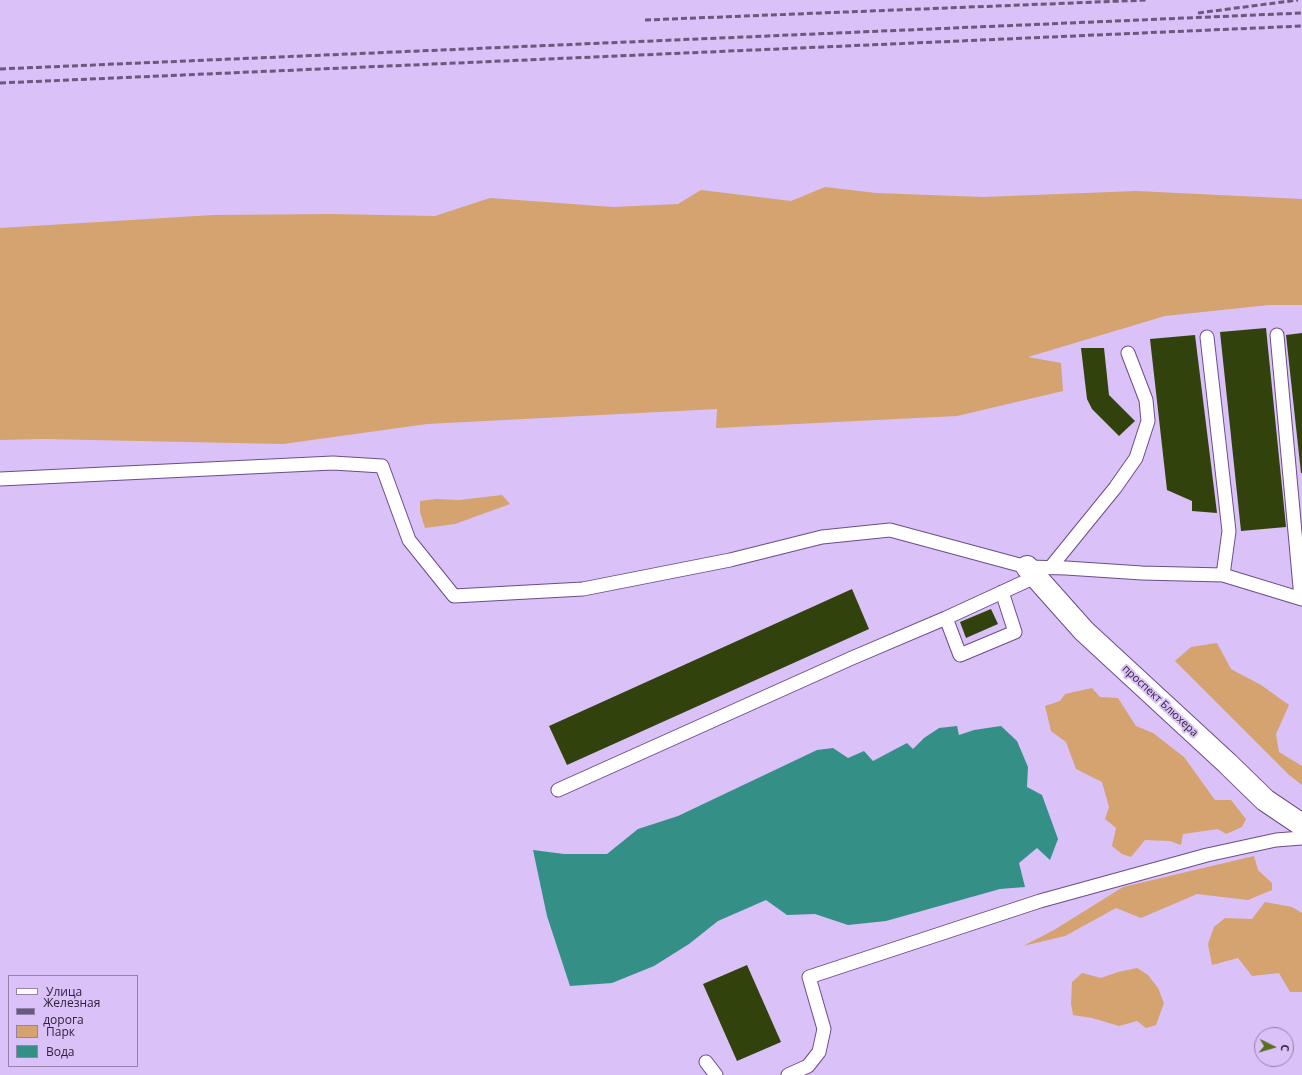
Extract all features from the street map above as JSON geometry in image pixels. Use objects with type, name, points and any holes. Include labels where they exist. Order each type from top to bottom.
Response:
[{"type":"street","name":"проспект Блюхера","points":[[1037,571],[1084,632],[1265,800],[1302,824]]},
{"type":"lane","points":[[0,479],[333,463],[382,466],[410,540],[454,596],[583,588],[730,560],[822,537],[890,530],[1037,571],[1066,568],[1142,573],[1223,575],[1302,598],[1277,335]]},
{"type":"lane","points":[[1207,337],[1229,531],[1223,575]]},
{"type":"lane","points":[[558,790],[877,647],[946,618],[1002,592],[1037,571],[1115,488],[1136,458],[1148,421],[1146,400],[1128,353]]},
{"type":"lane","points":[[946,618],[960,655],[1016,632],[1002,592]]},
{"type":"lane","points":[[788,1075],[808,1066],[819,1052],[824,1029],[809,977],[1040,900],[1207,855],[1276,840],[1302,838]]},
{"type":"lane","points":[[706,1062],[716,1075]]},
{"type":"green space","points":[[825,187],[876,193],[983,197],[1136,191],[1302,199],[1302,305],[1269,305],[1165,316],[1028,357],[1061,363],[1063,391],[957,416],[716,428],[717,409],[427,424],[283,444],[44,439],[0,440],[0,228],[213,215],[331,214],[435,216],[490,198],[613,207],[678,204],[701,190],[791,201]]},
{"type":"green space","points":[[502,495],[510,504],[455,524],[425,528],[420,512],[420,501],[436,499],[459,500]]},
{"type":"green space","points":[[1217,643],[1231,669],[1261,685],[1289,705],[1276,734],[1279,752],[1302,766],[1302,785],[1288,774],[1175,661],[1191,647]]},
{"type":"green space","points":[[1092,688],[1100,697],[1118,698],[1136,726],[1153,733],[1184,757],[1215,800],[1231,800],[1246,819],[1242,827],[1226,834],[1218,829],[1183,834],[1181,845],[1170,841],[1145,840],[1131,857],[1122,854],[1112,846],[1116,828],[1105,819],[1109,807],[1102,782],[1076,769],[1066,742],[1051,731],[1045,706],[1060,701],[1065,694]]},
{"type":"green space","points":[[1254,856],[1258,870],[1272,883],[1272,890],[1248,900],[1197,894],[1141,918],[1116,908],[1065,936],[1023,946],[1054,930],[1123,887]]},
{"type":"green space","points":[[1265,902],[1292,907],[1302,913],[1302,992],[1290,992],[1279,973],[1252,976],[1238,958],[1212,965],[1208,944],[1214,927],[1225,918],[1252,919]]},
{"type":"green space","points":[[1137,968],[1148,975],[1158,988],[1164,1003],[1156,1025],[1146,1028],[1137,1021],[1119,1026],[1092,1018],[1073,1015],[1071,1003],[1072,982],[1082,973],[1101,978],[1118,972]]},
{"type":"water","points":[[957,726],[959,735],[974,730],[1001,726],[1017,741],[1028,767],[1027,787],[1042,795],[1058,839],[1050,860],[1037,848],[1019,863],[1025,887],[1000,889],[886,921],[848,925],[815,914],[787,915],[766,900],[718,921],[689,944],[654,966],[612,983],[570,986],[547,916],[533,850],[564,854],[607,854],[638,829],[678,816],[817,750],[833,748],[848,758],[864,751],[873,761],[907,743],[913,749],[924,738],[939,728]]},
{"type":"building","points":[[1266,328],[1286,527],[1241,531],[1220,332]]},
{"type":"building","points":[[1302,333],[1302,473],[1301,473],[1286,335]]},
{"type":"building","points":[[1195,335],[1217,513],[1192,511],[1192,501],[1167,490],[1150,339]]},
{"type":"building","points":[[1081,348],[1104,348],[1109,395],[1135,421],[1119,436],[1092,409],[1087,399]]},
{"type":"building","points":[[852,589],[869,629],[567,765],[549,726]]},
{"type":"building","points":[[991,609],[998,624],[966,638],[960,622]]},
{"type":"building","points":[[747,965],[781,1042],[737,1061],[703,984]]},
{"type":"railway","points":[[645,20],[1147,0]]},
{"type":"railway","points":[[1198,13],[1298,0]]},
{"type":"railway","points":[[0,69],[1302,13]]},
{"type":"railway","points":[[0,83],[1302,26]]}]
